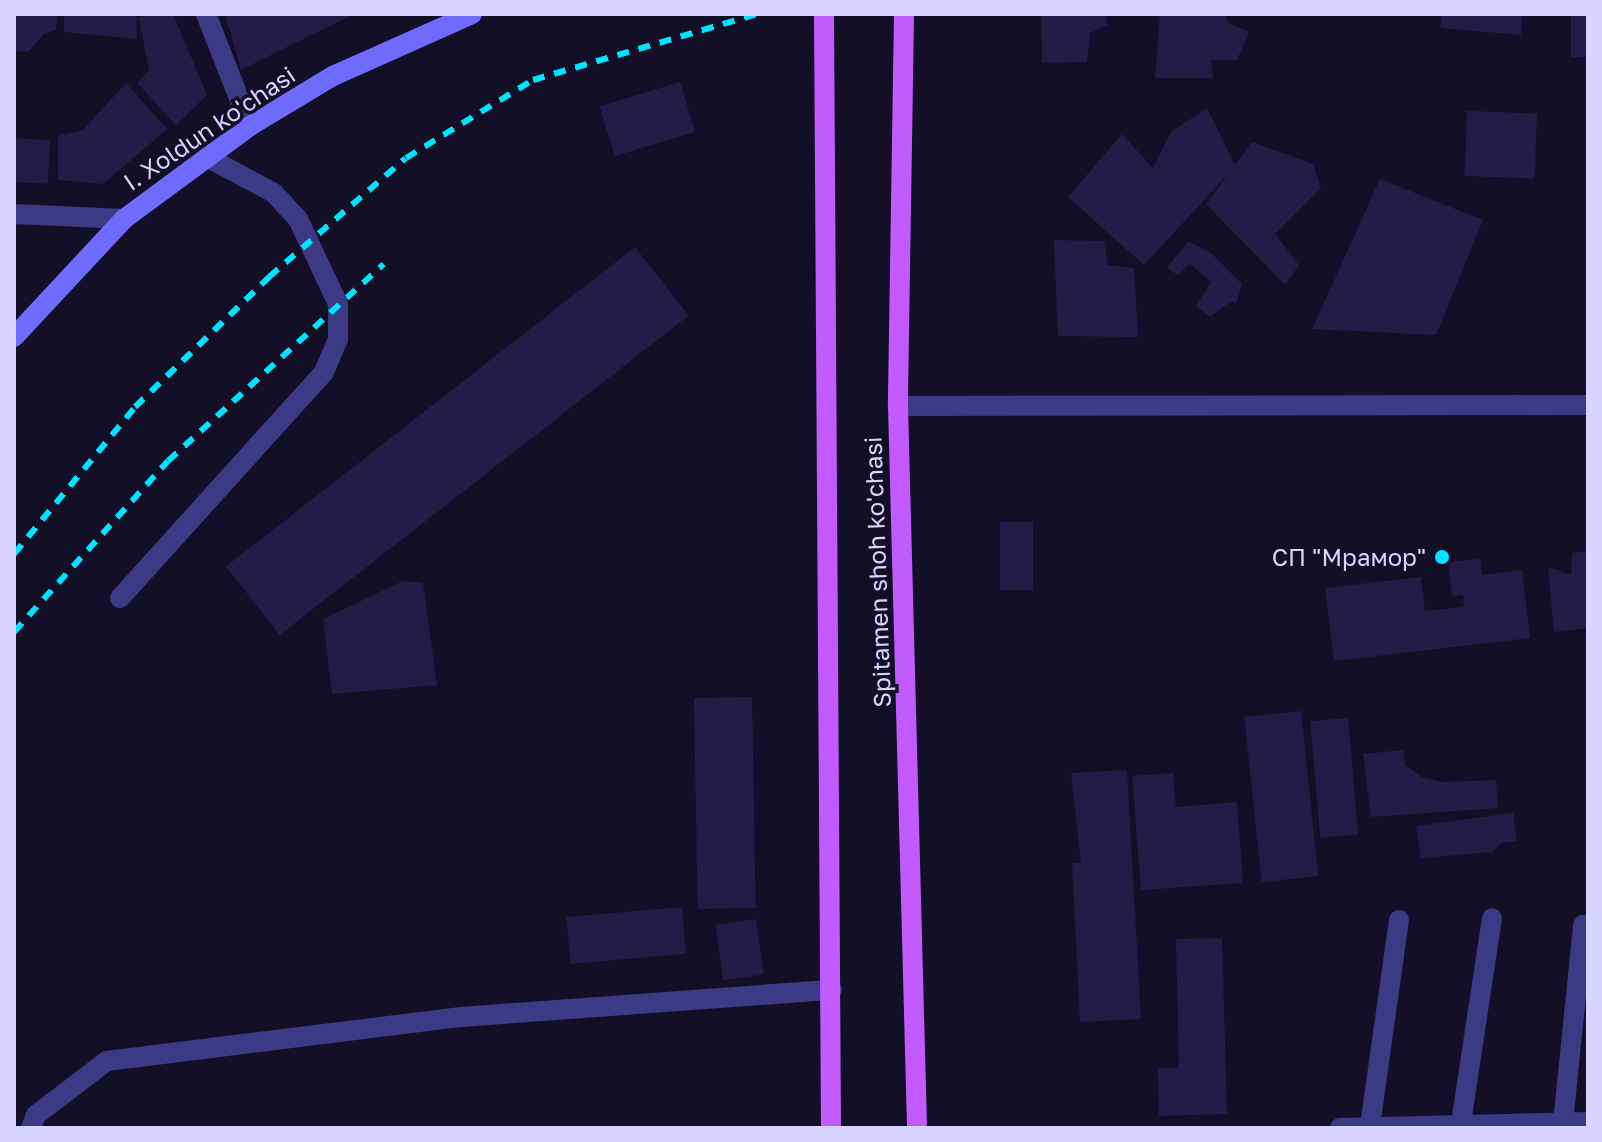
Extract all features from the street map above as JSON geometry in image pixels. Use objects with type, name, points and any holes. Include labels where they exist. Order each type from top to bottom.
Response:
[{"type":"main road","name":"Spitamen shoh ko'chasi","points":[[824,14],[831,1128]]},
{"type":"main road","name":"Spitamen shoh ko'chasi","points":[[904,14],[898,406],[917,1128]]},
{"type":"street","points":[[206,14],[250,126]]},
{"type":"street","name":"I. Xoldun ko'chasi","points":[[14,337],[124,219],[250,126],[333,76],[472,14]]},
{"type":"street","points":[[120,598],[324,372],[338,339],[338,304],[298,219],[274,193],[207,157]]},
{"type":"street","points":[[14,214],[124,219]]},
{"type":"street","points":[[898,406],[1588,405]]},
{"type":"street","points":[[1461,1123],[1492,918]]},
{"type":"street","points":[[1370,1126],[1399,920]]},
{"type":"street","points":[[1563,1123],[1583,925]]},
{"type":"street","points":[[31,1128],[36,1115],[107,1061],[461,1017],[832,990]]},
{"type":"street","points":[[1340,1128],[1588,1122]]},
{"type":"building","points":[[14,14],[57,14],[56,30],[44,34],[28,52],[14,51]]},
{"type":"building","points":[[64,14],[136,14],[137,39],[64,32]]},
{"type":"building","points":[[173,14],[207,95],[176,125],[137,83],[149,71],[139,17]]},
{"type":"building","points":[[225,14],[354,14],[241,70]]},
{"type":"building","points":[[1041,14],[1106,14],[1107,25],[1090,33],[1087,62],[1042,63]]},
{"type":"building","points":[[1160,14],[1225,14],[1227,22],[1249,32],[1237,60],[1211,60],[1213,78],[1155,78]]},
{"type":"building","points":[[1442,14],[1522,14],[1521,35],[1440,28]]},
{"type":"building","points":[[1571,14],[1588,14],[1588,57],[1571,57]]},
{"type":"building","points":[[680,82],[695,132],[615,156],[600,107]]},
{"type":"building","points":[[126,83],[167,129],[103,184],[58,180],[58,136],[83,130]]},
{"type":"building","points":[[1207,108],[1235,165],[1252,142],[1313,164],[1321,188],[1275,234],[1299,265],[1285,285],[1206,204],[1229,173],[1144,265],[1068,197],[1122,134],[1153,168],[1171,132]]},
{"type":"building","points":[[1467,111],[1537,113],[1535,178],[1465,176]]},
{"type":"building","points":[[14,138],[50,140],[48,184],[14,182]]},
{"type":"building","points":[[1380,179],[1483,220],[1436,335],[1312,329]]},
{"type":"building","points":[[1054,240],[1104,241],[1108,265],[1134,268],[1138,337],[1058,336]]},
{"type":"building","points":[[1188,241],[1211,253],[1242,284],[1236,304],[1231,301],[1210,317],[1196,306],[1211,282],[1190,264],[1178,275],[1167,268]]},
{"type":"building","points":[[635,247],[689,316],[280,635],[226,567]]},
{"type":"building","points":[[1000,522],[1033,522],[1033,590],[1000,590]]},
{"type":"building","points":[[1588,551],[1588,628],[1554,632],[1548,567],[1571,575],[1572,553]]},
{"type":"building","points":[[1480,559],[1482,575],[1522,570],[1530,638],[1334,661],[1325,588],[1421,577],[1425,611],[1464,607],[1463,595],[1452,596],[1448,562]]},
{"type":"building","points":[[403,581],[423,583],[437,685],[332,694],[323,619]]},
{"type":"building","points":[[752,697],[756,908],[698,909],[694,698]]},
{"type":"building","points":[[1301,711],[1318,876],[1262,882],[1244,717]]},
{"type":"building","points":[[1348,718],[1358,835],[1320,838],[1310,721]]},
{"type":"building","points":[[1403,750],[1405,764],[1421,777],[1442,782],[1496,780],[1498,808],[1371,817],[1363,754]]},
{"type":"building","points":[[1127,770],[1141,1019],[1080,1022],[1072,863],[1081,863],[1071,773]]},
{"type":"building","points":[[1173,773],[1176,807],[1237,802],[1243,883],[1141,890],[1132,776]]},
{"type":"building","points":[[1513,813],[1517,841],[1502,843],[1492,852],[1421,858],[1416,826]]},
{"type":"building","points":[[682,907],[686,954],[571,964],[566,917]]},
{"type":"building","points":[[756,919],[764,974],[723,980],[715,925]]},
{"type":"building","points":[[1222,938],[1227,1114],[1159,1116],[1158,1068],[1179,1068],[1176,939]]},
{"type":"railway","points":[[14,554],[135,407],[269,277],[406,158],[533,80],[757,14]]},
{"type":"railway","points":[[14,632],[168,461],[384,264]]},
{"type":"place","name":"СП \"Мрамор\"","points":[[1442,557]]}]
